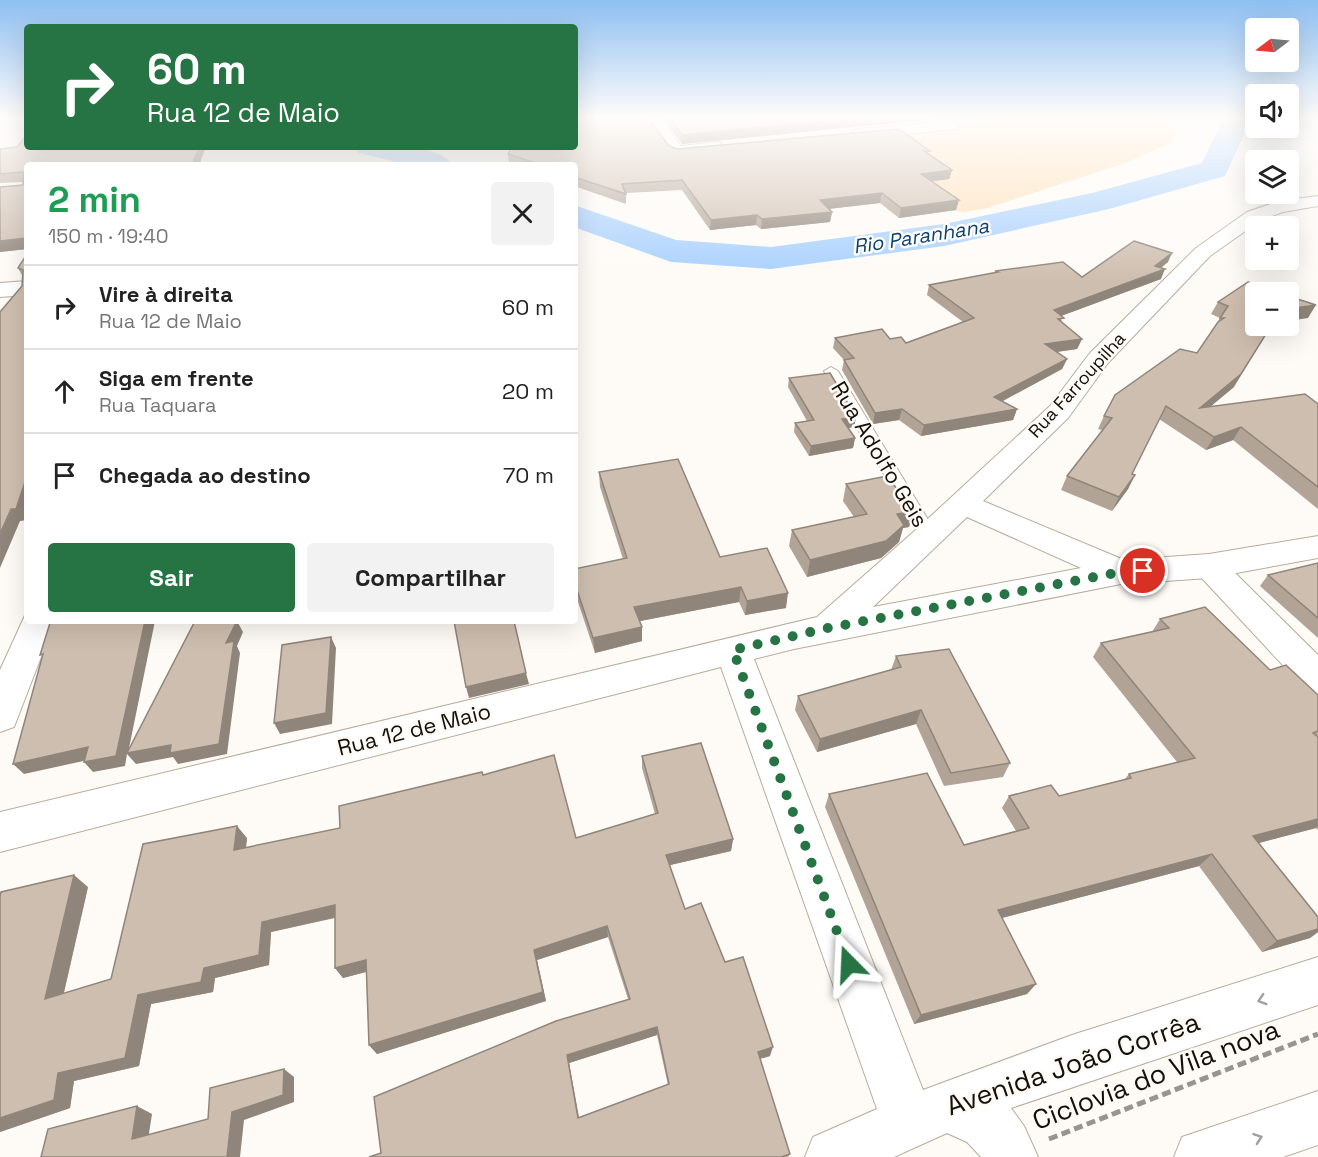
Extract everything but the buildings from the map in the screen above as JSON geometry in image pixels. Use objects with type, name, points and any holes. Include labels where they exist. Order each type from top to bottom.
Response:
[{"type":"street","name":"Rua Farroupilha","points":[[828,628],[1059,412],[1099,358],[1203,252],[1254,216],[1279,207],[1318,201]]},
{"type":"street","points":[[963,504],[1121,572]]},
{"type":"street","points":[[1028,532],[1048,586]]},
{"type":"street","name":"Rua 12 de Maio","points":[[0,832],[828,628],[1121,572],[1209,566],[1318,547]]},
{"type":"street","points":[[1209,566],[1318,679]]},
{"type":"street","points":[[0,716],[37,624]]},
{"type":"street","points":[[733,650],[881,1137],[980,1116],[996,1131],[1010,1156]]},
{"type":"street","name":"Avenida João Corrêa","points":[[881,1137],[1010,1083],[1318,981]]},
{"type":"street","points":[[1202,1157],[1318,1118]]},
{"type":"lane","name":"Rua Adolfo Geis","points":[[831,371],[929,536]]},
{"type":"path","name":"Ciclovia do Vila nova","points":[[1010,1156],[1318,1034]]},
{"type":"shaded area","points":[[911,173],[1094,173],[984,209],[963,212],[945,209]]},
{"type":"waterway","name":"Rio Paranhana","points":[[578,216],[671,251],[771,258],[944,235],[1097,202],[1200,173]]},
{"type":"route","points":[[849,964],[733,650],[828,628],[1121,572],[1143,571]]}]
